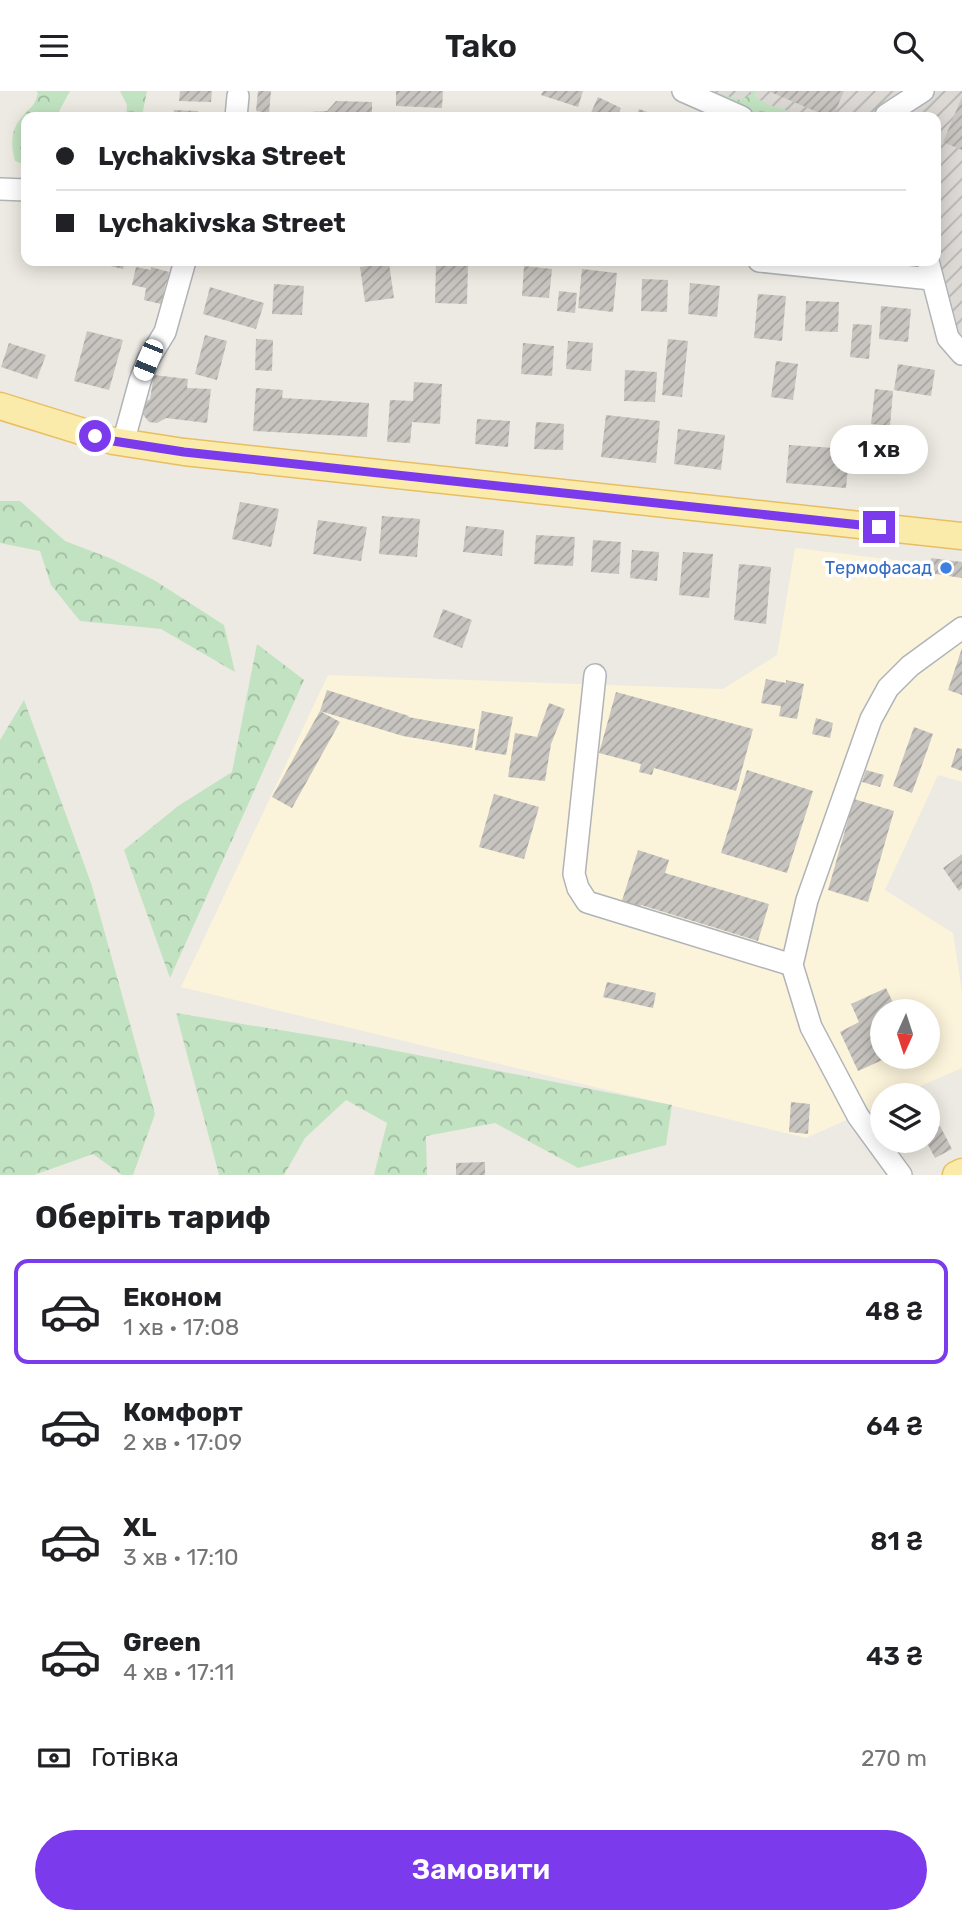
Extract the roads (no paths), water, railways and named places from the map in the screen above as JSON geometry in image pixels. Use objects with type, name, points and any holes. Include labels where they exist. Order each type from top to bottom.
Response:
[{"type":"main road","points":[[0,406],[59,426],[123,443],[184,452],[962,536]]},
{"type":"main road","points":[[956,1175],[962,1172]]},
{"type":"street","points":[[683,91],[731,112]]},
{"type":"street","points":[[891,112],[923,91]]},
{"type":"street","points":[[236,112],[237,96]]},
{"type":"street","points":[[0,189],[21,190]]},
{"type":"street","points":[[123,443],[140,381],[148,360],[165,332],[185,266]]},
{"type":"street","points":[[853,266],[929,270],[947,338],[962,354]]},
{"type":"street","points":[[901,1175],[858,1116],[811,1027],[792,965],[807,900],[871,719],[888,688],[910,666],[962,628]]},
{"type":"street","points":[[595,675],[574,874],[578,888],[587,902],[792,965]]},
{"type":"place","name":"Термофасад","points":[[946,568]]}]
